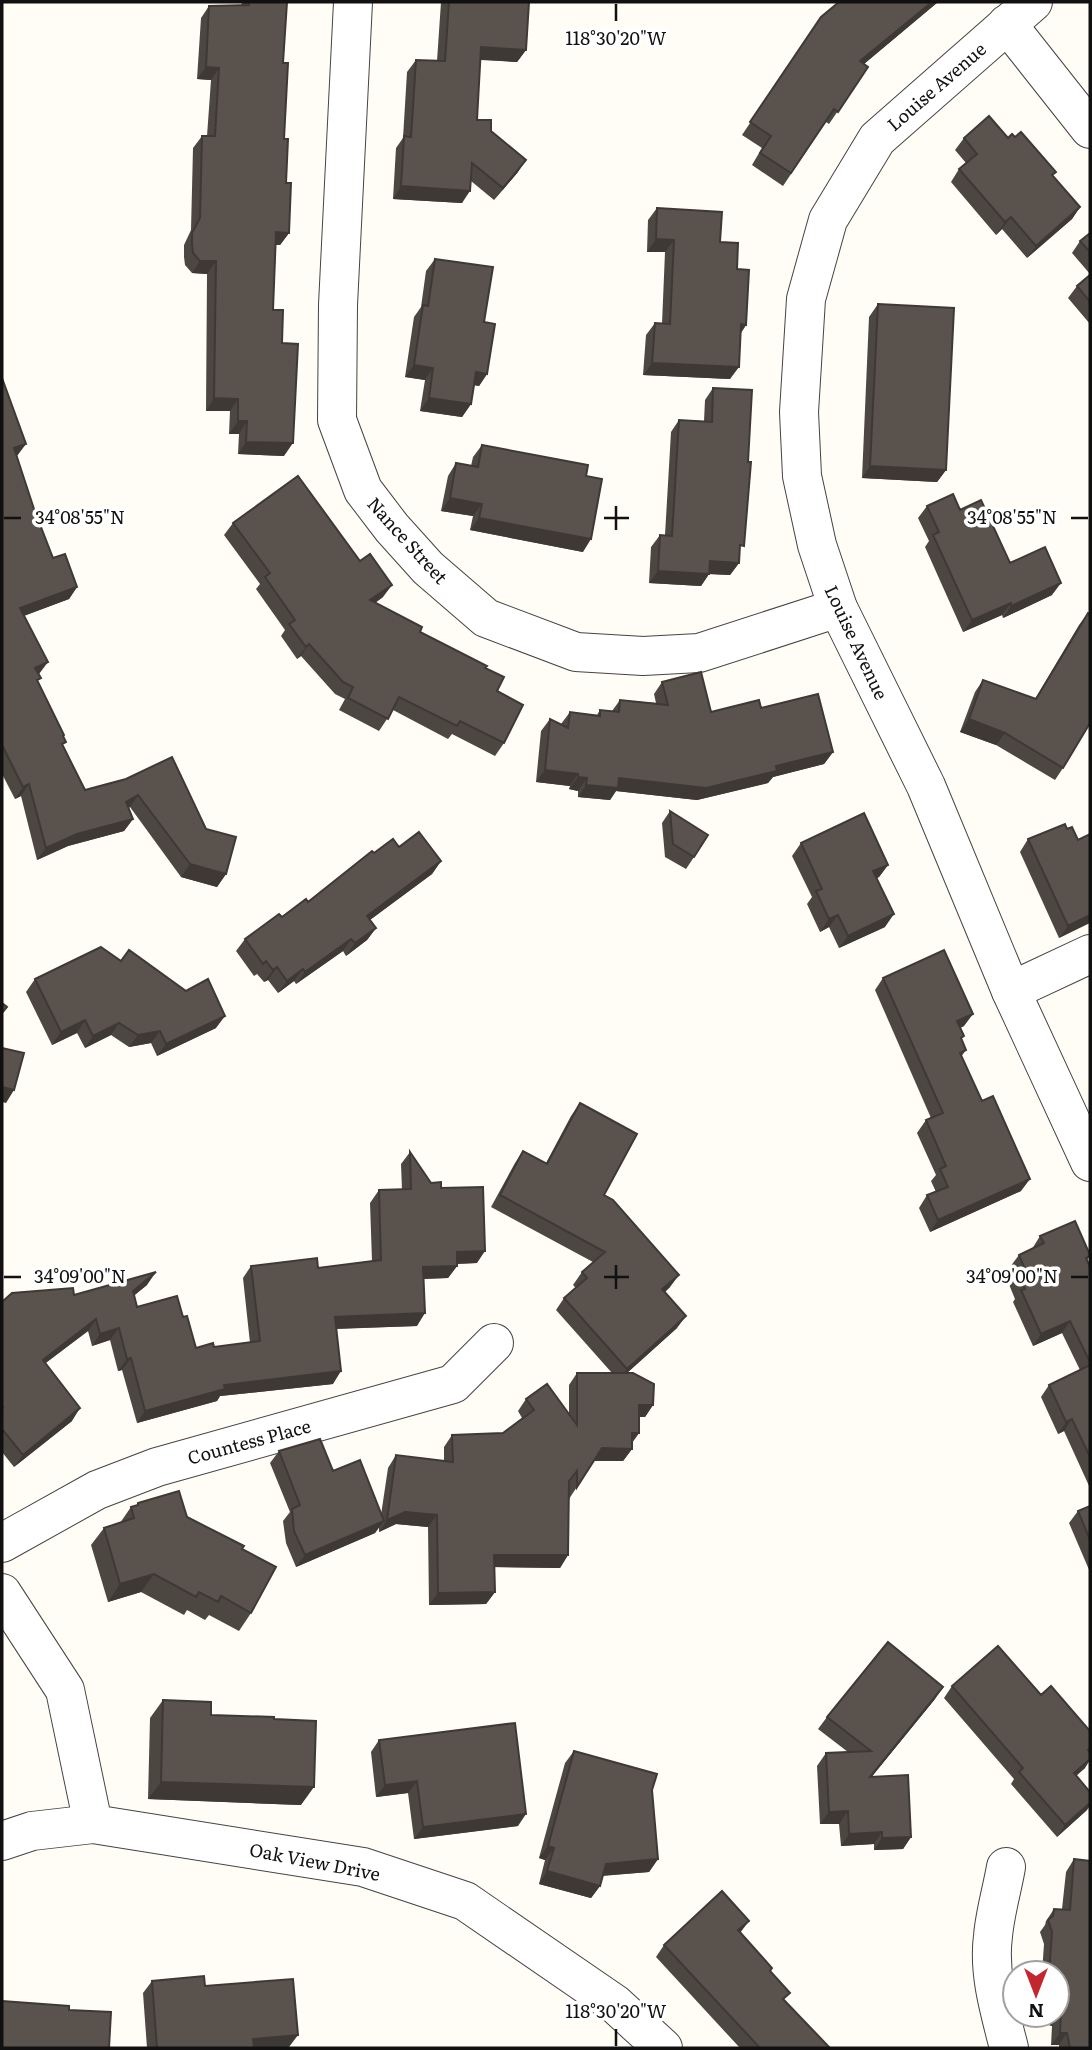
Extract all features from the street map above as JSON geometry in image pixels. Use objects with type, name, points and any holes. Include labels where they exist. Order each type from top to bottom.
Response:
[{"type":"street","name":"Nance Street","points":[[353,2],[338,305],[337,420],[363,490],[392,528],[428,568],[486,618],[576,652],[643,656],[699,653],[838,608]]},
{"type":"street","name":"Louise Avenue","points":[[1020,13],[877,139],[828,220],[806,299],[799,412],[802,476],[817,545],[838,608],[926,786],[1011,991],[1090,1162]]},
{"type":"street","points":[[1020,13],[1090,129]]},
{"type":"street","points":[[1011,991],[1090,954]]},
{"type":"street","name":"Countess Place","points":[[2,1543],[97,1490],[157,1467],[453,1384],[494,1343]]},
{"type":"street","points":[[2,1593],[65,1690],[93,1824]]},
{"type":"street","name":"Oak View Drive","points":[[2,1841],[32,1831],[93,1824],[363,1867],[465,1901],[615,2004],[663,2048]]},
{"type":"street","points":[[1006,1867],[992,1937],[992,1965],[995,1994],[1009,2048]]},
{"type":"building","points":[[249,2],[287,2],[283,63],[288,63],[284,139],[288,139],[286,183],[291,183],[289,233],[276,232],[273,310],[283,310],[282,343],[298,344],[293,443],[246,442],[247,421],[238,421],[238,399],[214,398],[216,261],[200,261],[193,253],[192,244],[192,233],[200,218],[202,136],[215,136],[219,68],[206,67],[209,6],[249,5]]},
{"type":"building","points":[[449,2],[529,2],[526,50],[481,47],[477,120],[491,120],[491,131],[526,160],[503,188],[472,163],[470,191],[401,186],[404,136],[411,137],[416,60],[445,61]]},
{"type":"building","points":[[839,2],[932,2],[860,61],[868,67],[838,112],[834,109],[791,173],[760,153],[771,136],[750,122],[821,17]]},
{"type":"building","points":[[989,116],[1008,138],[1021,132],[1056,172],[1052,175],[1080,207],[1036,246],[1011,217],[1005,222],[959,169],[977,154],[964,138]]},
{"type":"building","points":[[657,208],[722,212],[720,242],[738,243],[737,269],[749,270],[746,325],[741,324],[739,367],[652,363],[655,323],[670,324],[674,240],[656,239]]},
{"type":"building","points":[[1090,233],[1090,252],[1080,241]]},
{"type":"building","points":[[435,259],[493,267],[484,322],[495,324],[487,374],[476,372],[471,404],[429,398],[433,368],[414,365],[423,305],[428,306]]},
{"type":"building","points":[[1090,275],[1090,302],[1077,286]]},
{"type":"building","points":[[878,304],[954,308],[946,470],[870,466]]},
{"type":"building","points":[[2,378],[26,444],[14,448],[34,509],[53,558],[65,554],[77,587],[20,608],[48,662],[35,668],[41,678],[37,680],[64,735],[66,742],[62,744],[85,790],[126,779],[172,757],[206,829],[236,837],[226,874],[190,864],[138,795],[126,802],[133,819],[77,834],[46,848],[29,784],[23,787],[2,745]]},
{"type":"building","points":[[713,388],[752,390],[748,462],[751,462],[744,546],[740,545],[739,563],[710,561],[709,574],[658,571],[660,535],[672,536],[679,420],[712,422]]},
{"type":"building","points":[[482,445],[588,465],[586,476],[602,479],[591,539],[479,518],[482,504],[450,498],[456,463],[478,467]]},
{"type":"building","points":[[298,476],[360,561],[370,554],[392,585],[370,600],[422,627],[420,632],[504,677],[497,691],[523,705],[504,743],[460,721],[457,726],[399,697],[388,719],[348,698],[353,687],[343,682],[309,644],[306,647],[289,624],[295,620],[265,577],[270,573],[233,523]]},
{"type":"building","points":[[953,494],[960,510],[981,500],[1010,563],[1045,547],[1061,583],[972,620],[933,535],[939,532],[927,506]]},
{"type":"building","points":[[1088,613],[1090,723],[1063,768],[1005,733],[969,719],[983,680],[1036,699]]},
{"type":"building","points":[[701,672],[711,712],[759,700],[761,708],[818,694],[833,752],[776,766],[777,771],[706,788],[619,778],[618,788],[586,785],[587,778],[578,777],[578,774],[545,770],[550,719],[568,728],[570,712],[600,716],[600,710],[619,712],[620,700],[668,705],[662,682]]},
{"type":"building","points":[[670,811],[708,835],[694,857],[673,844]]},
{"type":"building","points":[[864,813],[888,865],[873,871],[894,914],[848,936],[838,915],[829,919],[816,891],[822,889],[801,843]]},
{"type":"building","points":[[1065,824],[1067,829],[1072,827],[1078,840],[1090,834],[1090,915],[1068,926],[1028,839]]},
{"type":"building","points":[[419,832],[441,861],[367,916],[376,928],[355,943],[351,939],[305,972],[303,969],[287,981],[277,967],[273,970],[266,961],[263,964],[245,939],[279,914],[282,917],[306,899],[308,902],[372,851],[374,853],[393,839],[399,847]]},
{"type":"building","points":[[101,947],[121,961],[129,950],[186,991],[208,979],[225,1016],[166,1044],[160,1031],[138,1035],[119,1023],[93,1036],[85,1020],[61,1032],[35,979]]},
{"type":"building","points":[[944,950],[973,1014],[957,1021],[964,1036],[961,1038],[966,1050],[960,1053],[982,1101],[993,1096],[1030,1179],[938,1220],[927,1195],[948,1187],[940,1169],[946,1166],[926,1120],[943,1113],[883,978]]},
{"type":"building","points":[[2,1048],[24,1053],[14,1090],[2,1087]]},
{"type":"building","points":[[580,1103],[637,1134],[604,1195],[613,1200],[679,1275],[662,1289],[686,1316],[627,1369],[564,1298],[587,1278],[582,1272],[605,1252],[500,1195],[523,1151],[547,1164]]},
{"type":"building","points":[[410,1152],[431,1183],[441,1182],[441,1188],[483,1187],[485,1251],[457,1252],[457,1266],[423,1267],[425,1313],[335,1317],[341,1371],[224,1385],[225,1389],[145,1411],[131,1358],[127,1359],[119,1328],[100,1334],[96,1319],[43,1360],[80,1408],[23,1455],[2,1429],[2,1302],[12,1293],[73,1288],[74,1295],[156,1272],[133,1291],[137,1307],[177,1296],[183,1317],[187,1316],[196,1348],[213,1343],[214,1347],[260,1341],[251,1266],[317,1258],[318,1268],[381,1260],[379,1190],[411,1189]]},
{"type":"building","points":[[1075,1221],[1090,1255],[1086,1258],[1090,1267],[1090,1362],[1070,1321],[1041,1334],[1021,1290],[1025,1289],[1016,1270],[1024,1267],[1019,1255],[1044,1243],[1040,1236]]},
{"type":"building","points":[[1090,1365],[1090,1457],[1072,1419],[1066,1422],[1049,1385]]},
{"type":"building","points":[[577,1373],[633,1373],[654,1384],[653,1405],[639,1405],[639,1433],[632,1433],[632,1449],[602,1448],[577,1487],[577,1471],[569,1481],[568,1555],[494,1555],[495,1592],[438,1593],[437,1515],[405,1512],[387,1520],[396,1455],[453,1462],[452,1435],[503,1433],[534,1410],[526,1399],[547,1384],[577,1425]]},
{"type":"building","points":[[320,1439],[333,1471],[360,1460],[384,1521],[305,1555],[294,1531],[292,1509],[300,1505],[279,1451]]},
{"type":"building","points":[[179,1491],[187,1517],[244,1546],[242,1549],[276,1567],[251,1613],[221,1596],[218,1602],[199,1592],[196,1597],[154,1574],[120,1584],[104,1528],[134,1518],[131,1507],[138,1503]]},
{"type":"building","points":[[1090,1506],[1090,1540],[1078,1511]]},
{"type":"building","points":[[888,1642],[943,1687],[870,1777],[908,1775],[911,1837],[882,1838],[882,1832],[849,1834],[848,1811],[829,1812],[826,1753],[871,1751],[827,1717]]},
{"type":"building","points":[[998,1646],[1041,1695],[1051,1686],[1090,1731],[1090,1759],[1074,1773],[1090,1792],[1090,1803],[1065,1825],[1019,1772],[1023,1768],[952,1686]]},
{"type":"building","points":[[163,1700],[211,1702],[211,1715],[316,1721],[314,1787],[161,1782]]},
{"type":"building","points":[[515,1723],[526,1814],[423,1827],[417,1781],[385,1785],[379,1740]]},
{"type":"building","points":[[574,1751],[657,1774],[652,1790],[658,1859],[606,1864],[600,1886],[547,1871],[554,1848],[548,1846]]},
{"type":"building","points":[[1074,1859],[1090,1861],[1090,2048],[1070,2048],[1067,2033],[1060,2033],[1060,2029],[1071,2029],[1071,1959],[1050,1959],[1052,1932],[1048,1920],[1053,1916],[1054,1909],[1070,1910]]},
{"type":"building","points":[[722,1891],[749,1921],[738,1930],[790,1993],[783,1999],[830,2048],[760,2048],[664,1945]]},
{"type":"building","points":[[204,1976],[205,1986],[293,1979],[298,2035],[253,2039],[254,2048],[157,2048],[152,1981]]},
{"type":"building","points":[[2,2001],[69,2006],[69,2010],[111,2012],[109,2048],[2,2048]]}]
